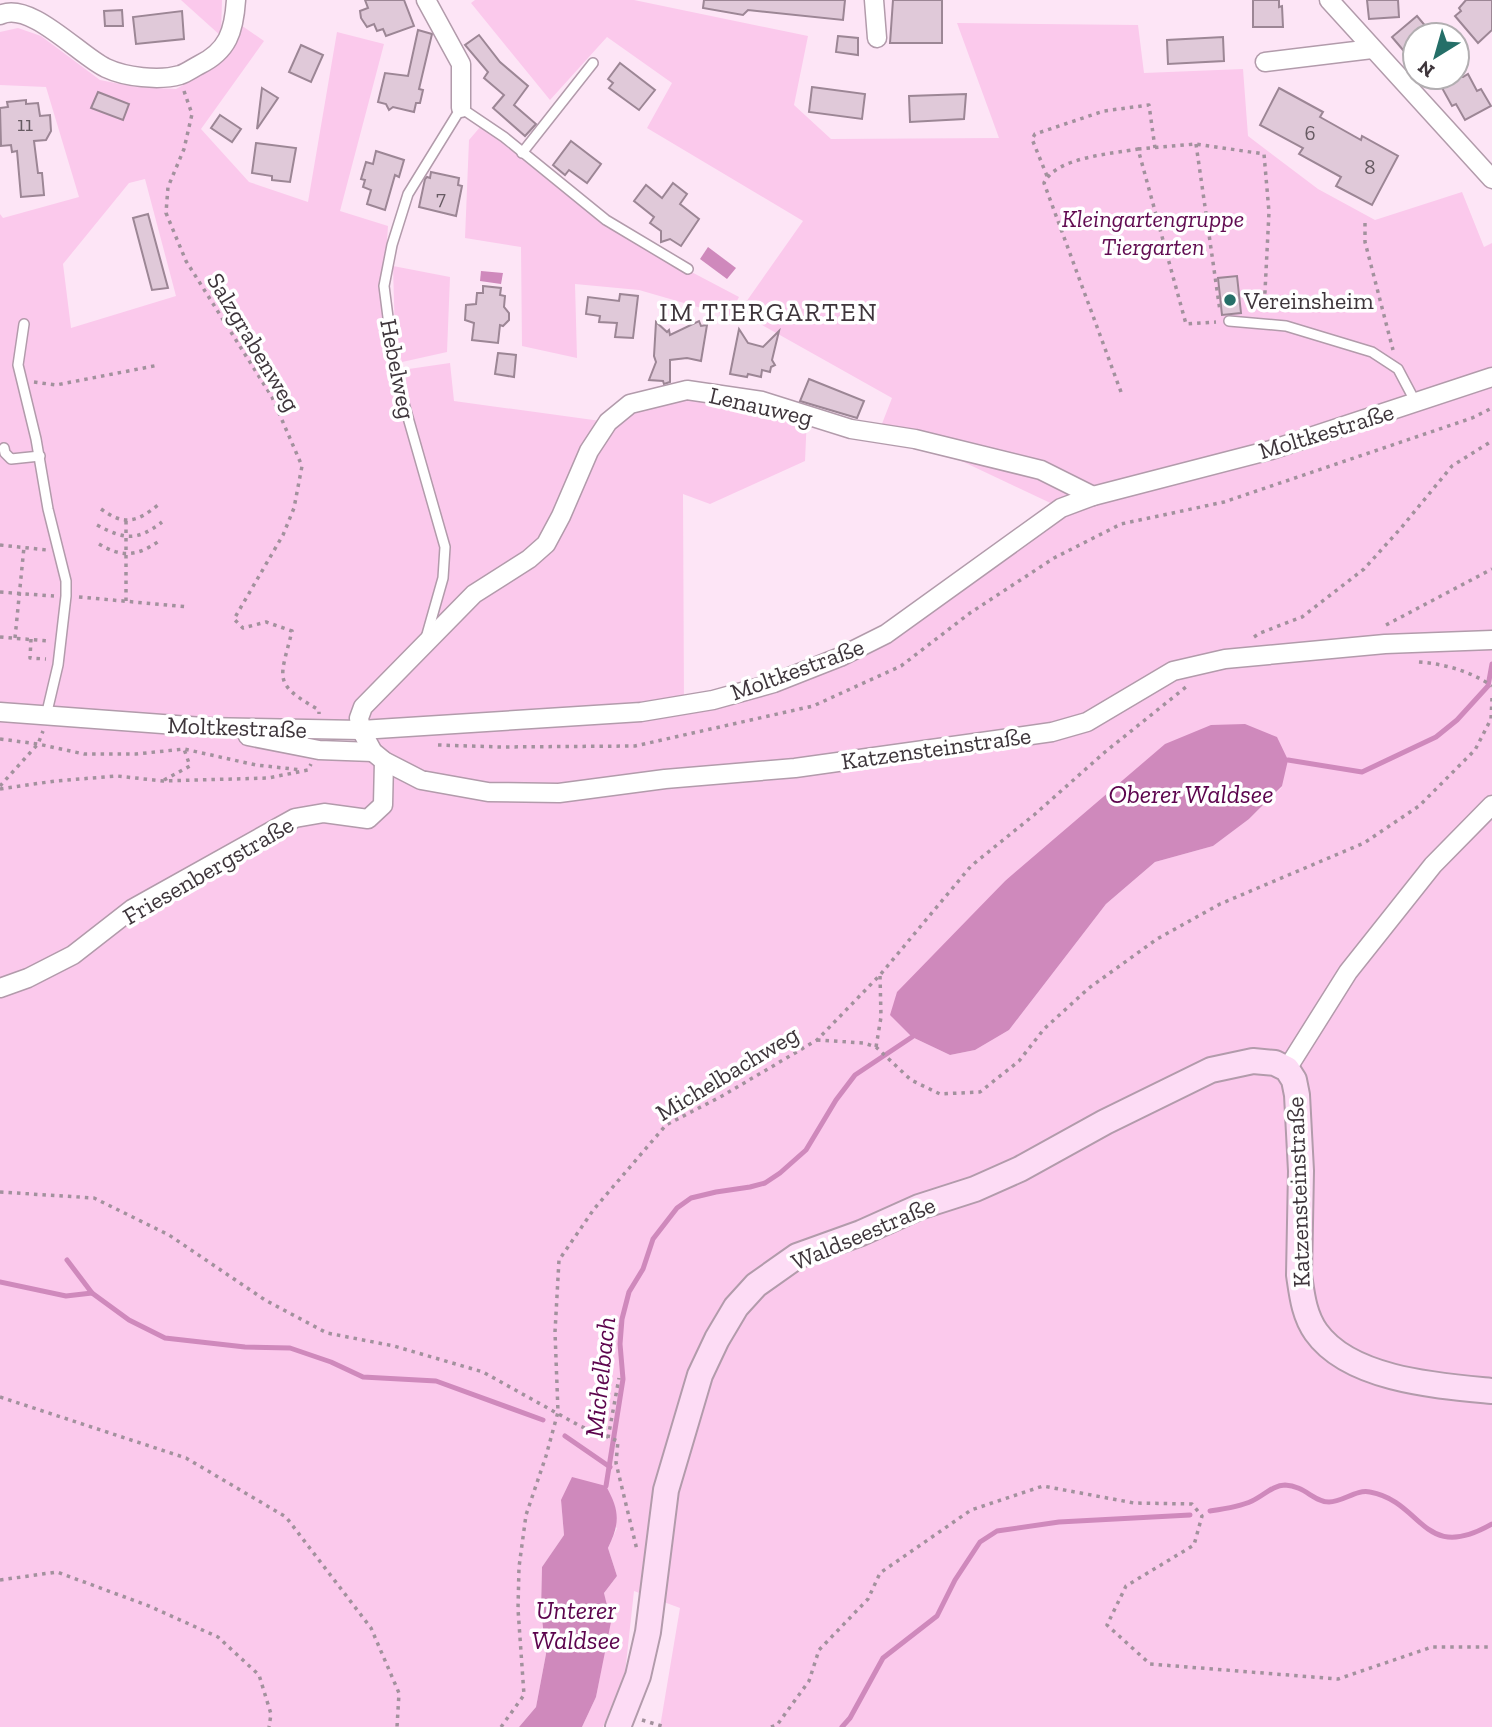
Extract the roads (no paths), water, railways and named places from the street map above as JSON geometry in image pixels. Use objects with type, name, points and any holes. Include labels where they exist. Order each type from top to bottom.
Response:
[{"type":"street","points":[[0,15],[20,12],[44,24],[105,68],[138,78],[179,75],[214,58],[229,39],[236,0]]},
{"type":"street","points":[[426,0],[461,64],[461,108]]},
{"type":"street","points":[[874,0],[877,38]]},
{"type":"street","points":[[1329,0],[1492,179]]},
{"type":"street","points":[[1265,62],[1372,49]]},
{"type":"street","name":"Moltkestraße","points":[[0,712],[45,722],[361,730],[641,712],[713,700],[774,682],[840,657],[886,634],[1061,508],[1093,496],[1270,450],[1492,377]]},
{"type":"street","name":"Lenauweg","points":[[474,594],[529,559],[546,544],[589,451],[608,422],[630,404],[687,390],[762,401],[851,429],[915,439],[1041,470],[1093,496]]},
{"type":"street","name":"Hebelweg","points":[[361,730],[359,718],[363,707],[474,594]]},
{"type":"street","name":"Katzensteinstraße","points":[[203,727],[319,750],[379,757],[421,779],[448,785],[488,792],[547,793],[795,768],[1052,732],[1087,722],[1173,671],[1225,659],[1385,644],[1492,640]]},
{"type":"street","points":[[361,730],[379,757]]},
{"type":"street","name":"Friesenbergstraße","points":[[0,988],[73,955],[132,909],[295,818],[324,813],[368,819],[383,805],[379,757]]},
{"type":"street","name":"Katzensteinstraße","points":[[1492,805],[1433,865],[1348,972],[1287,1069],[1294,1080],[1300,1116],[1299,1275],[1308,1320],[1337,1353],[1367,1367],[1403,1379],[1492,1391]]},
{"type":"street","name":"Waldseestraße","points":[[618,1727],[638,1676],[648,1632],[666,1490],[701,1375],[717,1339],[736,1307],[756,1284],[797,1256],[861,1233],[919,1207],[975,1189],[1020,1169],[1105,1122],[1211,1070],[1253,1061],[1275,1063],[1287,1069]]},
{"type":"lane","points":[[522,153],[593,62]]},
{"type":"lane","points":[[461,108],[504,137],[606,220],[688,269]]},
{"type":"lane","name":"Hebelweg","points":[[425,642],[443,578],[445,547],[395,372],[384,286],[392,244],[408,194],[461,108]]},
{"type":"lane","points":[[1228,321],[1286,326],[1372,352],[1398,369],[1416,403]]},
{"type":"lane","points":[[24,324],[18,365],[66,581],[59,660],[45,722]]},
{"type":"lane","points":[[4,448],[11,459],[40,456]]},
{"type":"water","points":[[708,247],[736,268],[727,279],[700,259]]},
{"type":"water","points":[[481,271],[503,273],[501,284],[480,281]]},
{"type":"water","name":"Oberer Waldsee","points":[[1245,724],[1277,737],[1288,760],[1282,786],[1249,819],[1213,846],[1155,862],[1106,904],[1009,1030],[975,1050],[950,1055],[912,1037],[890,1015],[897,992],[1005,881],[1165,744],[1211,725]]},
{"type":"water","name":"Unterer Waldsee","points":[[572,1477],[606,1486],[617,1517],[608,1548],[617,1576],[604,1593],[611,1622],[596,1697],[582,1727],[519,1727],[536,1707],[546,1654],[541,1610],[542,1567],[564,1535],[561,1500]]},
{"type":"waterway","name":"Michelbach","points":[[1288,760],[1362,772],[1436,737],[1457,720],[1488,686],[1492,664]]},
{"type":"waterway","name":"Michelbach","points":[[606,1486],[623,1379],[620,1344],[622,1319],[629,1292],[643,1269],[653,1239],[677,1208],[691,1198],[765,1183],[780,1173],[806,1150],[836,1100],[855,1075],[912,1037]]},
{"type":"waterway","points":[[67,1260],[92,1293],[129,1320],[165,1338],[245,1347],[290,1348],[331,1362],[363,1377],[436,1381],[543,1420]]},
{"type":"waterway","points":[[0,1282],[66,1296],[92,1293]]},
{"type":"waterway","points":[[565,1436],[610,1467]]},
{"type":"waterway","points":[[1210,1511],[1247,1503],[1285,1485],[1329,1502],[1360,1492],[1370,1492],[1388,1498],[1437,1534],[1451,1537],[1469,1535],[1492,1524]]},
{"type":"waterway","points":[[842,1727],[850,1718],[883,1658],[937,1616],[955,1580],[980,1542],[997,1531],[1059,1522],[1190,1515]]},
{"type":"place","name":"Vereinsheim","points":[[1230,300]]},
{"type":"district","name":"IM TIERGARTEN","points":[[769,312]]},
{"type":"park label","name":"Kleingartengruppe Tiergarten","points":[[1153,232]]}]
